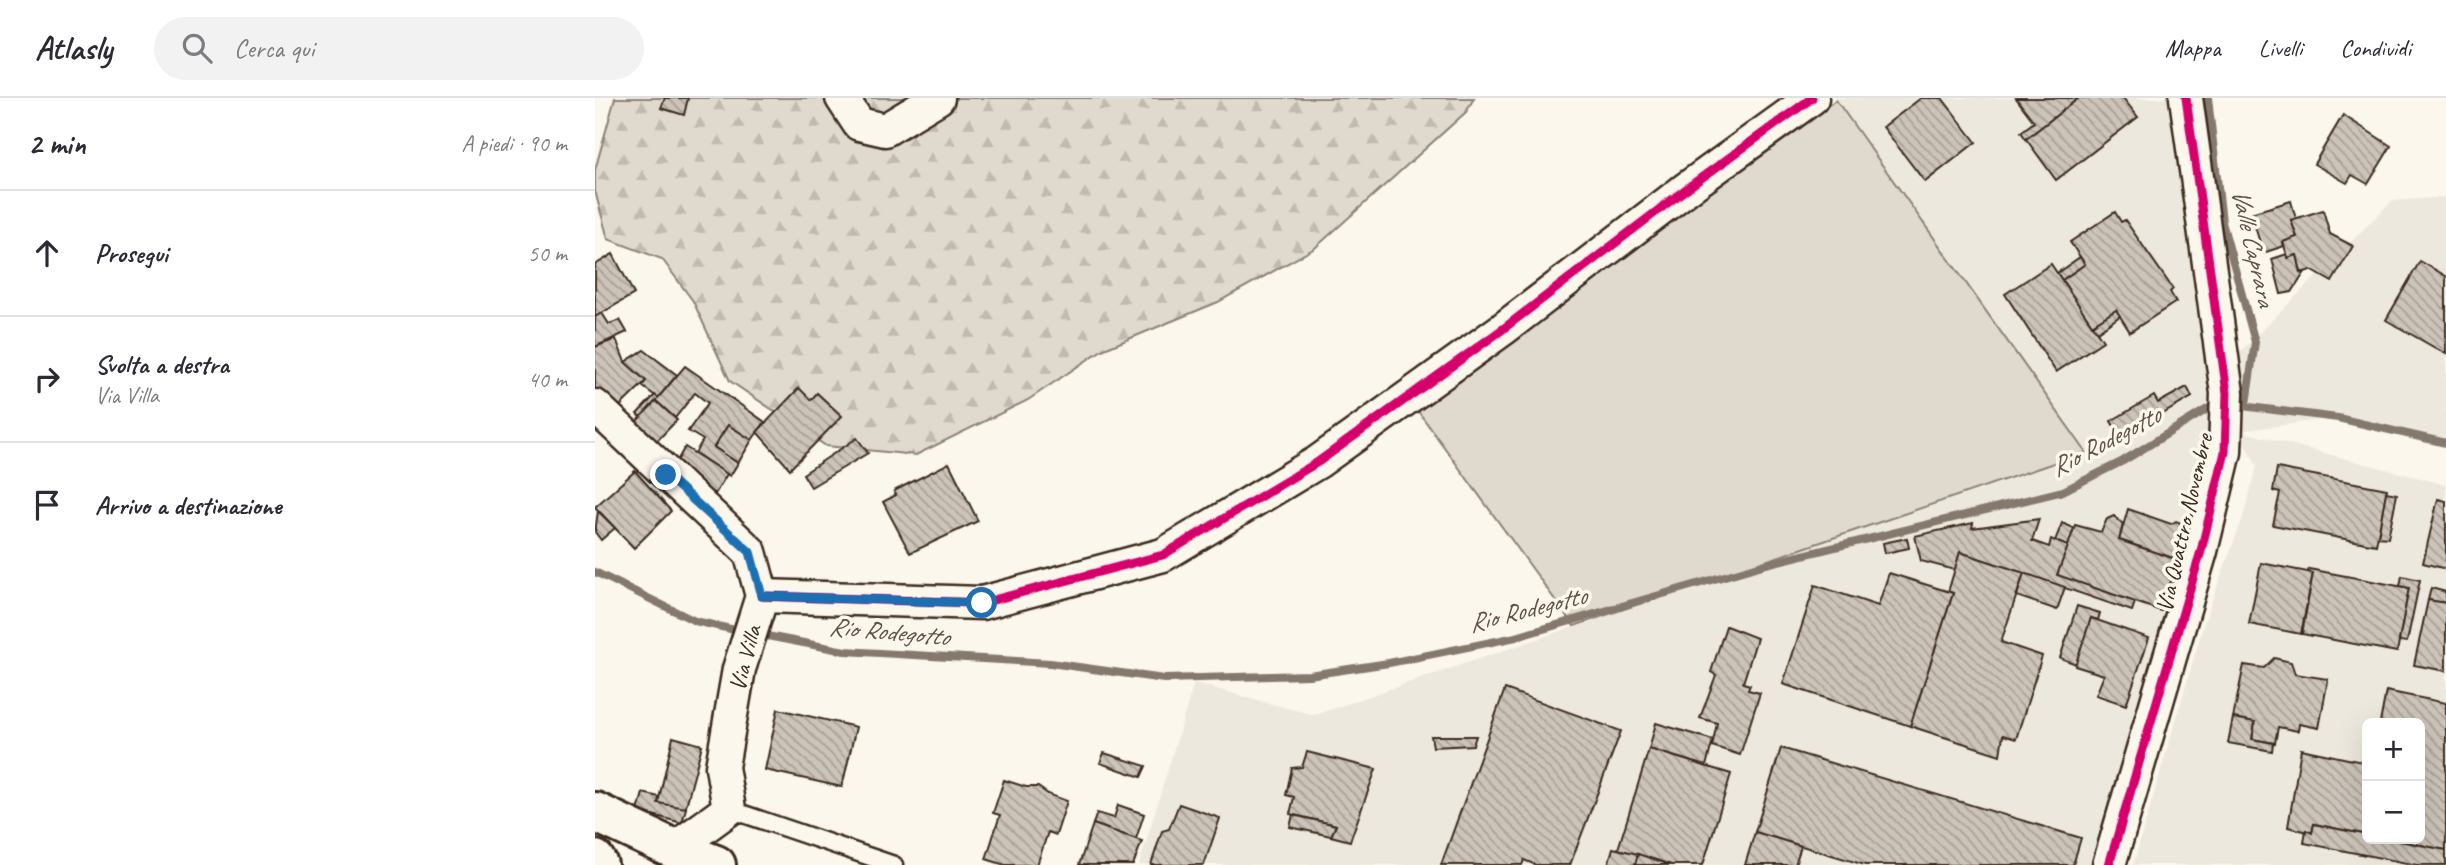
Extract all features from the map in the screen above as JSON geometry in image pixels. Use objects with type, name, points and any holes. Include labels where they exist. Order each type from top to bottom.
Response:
[{"type":"main road","points":[[595,812],[674,849],[716,865]]},
{"type":"main road","points":[[595,860],[598,865]]},
{"type":"street","points":[[842,98],[859,124],[885,130],[938,98]]},
{"type":"street","points":[[762,596],[982,603],[1163,555],[1318,462],[1503,329],[1686,189],[1812,98]]},
{"type":"street","name":"Via Quattro Novembre","points":[[2109,865],[2201,551],[2225,452],[2227,393],[2186,98]]},
{"type":"street","name":"Via Villa","points":[[595,406],[750,552],[762,596],[739,669],[722,767],[729,809]]},
{"type":"street","points":[[674,849],[729,809]]},
{"type":"lane","points":[[729,809],[894,865]]},
{"type":"shaded area","points":[[1838,98],[2187,98],[2229,363],[2392,201],[2446,197],[2446,443],[2342,417],[2240,431],[2446,485],[2446,865],[2133,865],[2206,617],[2243,517],[2257,466],[2238,431],[2204,504],[2167,604],[2090,865],[1139,865],[1194,683],[1314,715],[2086,452],[1836,100]]},
{"type":"green space","points":[[615,98],[1474,98],[1466,112],[1315,248],[1218,302],[1102,350],[1028,400],[916,455],[826,446],[730,381],[693,301],[662,259],[608,239],[595,191],[595,170]]},
{"type":"green space","points":[[1836,100],[2086,452],[1574,626],[1415,407],[1503,329]]},
{"type":"building","points":[[665,98],[688,98],[684,115],[661,108]]},
{"type":"building","points":[[1921,98],[1942,98],[1976,142],[1925,182],[1883,127]]},
{"type":"building","points":[[2016,98],[2079,98],[2026,139],[2021,132],[2034,122]]},
{"type":"building","points":[[2079,98],[2123,98],[2138,117],[2056,180],[2026,139]]},
{"type":"building","points":[[2343,115],[2391,146],[2368,184],[2352,175],[2347,183],[2314,164]]},
{"type":"building","points":[[2291,201],[2296,219],[2291,220],[2297,237],[2283,242],[2284,246],[2263,253],[2251,213]]},
{"type":"building","points":[[2323,210],[2330,234],[2353,246],[2332,282],[2311,270],[2301,273],[2297,255],[2288,258],[2283,242],[2297,237],[2291,220]]},
{"type":"building","points":[[2115,212],[2121,222],[2125,220],[2173,289],[2170,292],[2176,302],[2130,332],[2116,310],[2092,325],[2062,280],[2085,264],[2070,242]]},
{"type":"building","points":[[613,254],[634,294],[595,317],[595,265]]},
{"type":"building","points":[[2287,254],[2288,258],[2297,255],[2301,273],[2305,272],[2292,292],[2281,294],[2272,259]]},
{"type":"building","points":[[2080,257],[2085,264],[2062,280],[2057,273]]},
{"type":"building","points":[[2420,261],[2446,276],[2446,354],[2386,320]]},
{"type":"building","points":[[2051,264],[2103,341],[2056,372],[2005,294]]},
{"type":"building","points":[[2116,310],[2120,316],[2097,332],[2092,325]]},
{"type":"building","points":[[602,313],[609,324],[620,320],[627,332],[595,347],[595,317]]},
{"type":"building","points":[[616,339],[625,362],[646,381],[612,414],[595,395],[595,347]]},
{"type":"building","points":[[644,350],[677,375],[658,398],[642,386],[646,381],[625,362]]},
{"type":"building","points":[[685,366],[765,422],[752,440],[728,425],[714,447],[738,463],[730,476],[695,453],[703,440],[688,431],[708,403],[695,393],[675,418],[656,401],[641,418],[637,414],[655,395],[658,398]]},
{"type":"building","points":[[2187,387],[2192,397],[2121,438],[2111,421],[2154,396],[2158,403]]},
{"type":"building","points":[[799,388],[811,400],[817,393],[842,416],[790,469],[757,432]]},
{"type":"building","points":[[656,401],[677,420],[652,446],[631,427]]},
{"type":"building","points":[[728,425],[752,440],[738,463],[714,447]]},
{"type":"building","points":[[857,438],[868,453],[811,487],[803,474]]},
{"type":"building","points":[[685,447],[727,474],[715,494],[673,468]]},
{"type":"building","points":[[949,463],[978,521],[910,553],[883,502],[896,495],[894,491]]},
{"type":"building","points":[[2277,468],[2387,489],[2376,545],[2273,525],[2280,493],[2273,491]]},
{"type":"building","points":[[635,471],[671,511],[634,548],[595,507]]},
{"type":"building","points":[[2386,492],[2397,494],[2388,538],[2378,537]]},
{"type":"building","points":[[2438,499],[2446,501],[2446,569],[2423,563]]},
{"type":"building","points":[[2128,509],[2171,524],[2176,521],[2183,524],[2185,531],[2176,559],[2119,540]]},
{"type":"building","points":[[598,511],[615,528],[601,540],[595,532]]},
{"type":"building","points":[[2114,516],[2123,524],[2119,540],[2178,560],[2161,611],[2057,575],[2075,525],[2101,532],[2107,519]]},
{"type":"building","points":[[2039,519],[2032,541],[2049,547],[2051,539],[2068,546],[2057,575],[2135,602],[2132,611],[1960,552],[1955,570],[1921,561],[1915,536],[1973,523],[1972,528]]},
{"type":"building","points":[[2062,523],[2074,528],[2068,546],[2055,541]]},
{"type":"building","points":[[1907,538],[1909,548],[1885,553],[1883,543]]},
{"type":"building","points":[[1960,552],[2024,573],[2001,642],[2042,656],[2016,739],[2003,735],[2000,755],[1910,726],[1953,593],[1948,592]]},
{"type":"building","points":[[2261,563],[2313,573],[2301,634],[2249,624]]},
{"type":"building","points":[[2309,569],[2409,588],[2397,652],[2302,634],[2313,573],[2308,572]]},
{"type":"building","points":[[1889,573],[1953,593],[1910,726],[1783,684],[1815,585],[1878,606]]},
{"type":"building","points":[[2024,573],[2065,587],[2057,610],[2017,596]]},
{"type":"building","points":[[2402,576],[2420,580],[2407,642],[2399,641],[2409,588],[2400,586]]},
{"type":"building","points":[[2431,588],[2446,592],[2446,603],[2428,600]]},
{"type":"building","points":[[2428,600],[2446,603],[2446,671],[2414,665]]},
{"type":"building","points":[[2077,606],[2100,613],[2098,620],[2091,618],[2076,664],[2060,658]]},
{"type":"building","points":[[2091,618],[2149,638],[2126,705],[2096,695],[2104,675],[2075,666]]},
{"type":"building","points":[[1726,626],[1757,638],[1743,683],[1750,685],[1748,690],[1760,693],[1740,755],[1712,746],[1717,723],[1700,718],[1716,675],[1711,672]]},
{"type":"building","points":[[2274,658],[2291,662],[2295,674],[2328,679],[2319,728],[2299,724],[2298,731],[2278,727],[2275,743],[2252,739],[2255,722],[2233,718],[2244,665],[2264,668]]},
{"type":"building","points":[[1505,689],[1621,731],[1570,865],[1536,865],[1524,860],[1522,865],[1441,865]]},
{"type":"building","points":[[2386,691],[2446,703],[2446,850],[2415,844],[2425,844],[2425,718],[2381,718]]},
{"type":"building","points":[[778,709],[856,727],[842,787],[765,770]]},
{"type":"building","points":[[2233,718],[2255,722],[2252,739],[2273,743],[2272,751],[2228,743]]},
{"type":"building","points":[[1656,723],[1713,740],[1706,766],[1649,749]]},
{"type":"building","points":[[1431,736],[1476,736],[1473,745],[1433,747]]},
{"type":"building","points":[[673,737],[702,745],[685,810],[658,803]]},
{"type":"building","points":[[1781,748],[2081,838],[2073,865],[1865,865],[1755,832]]},
{"type":"building","points":[[1649,749],[1731,774],[1703,865],[1671,865],[1618,849]]},
{"type":"building","points":[[2301,749],[2362,762],[2362,834],[2314,824],[2312,833],[2288,827]]},
{"type":"building","points":[[1307,752],[1376,769],[1350,841],[1331,836],[1336,825],[1290,814],[1294,797],[1286,795],[1292,768],[1302,767]]},
{"type":"building","points":[[1104,753],[1146,766],[1141,777],[1100,763]]},
{"type":"building","points":[[1004,780],[1026,787],[1038,787],[1067,801],[1056,835],[1048,832],[1037,865],[1005,865],[986,859],[1000,815],[993,813]]},
{"type":"building","points":[[643,793],[659,797],[658,803],[686,808],[682,823],[638,811]]},
{"type":"building","points":[[1179,804],[1220,818],[1204,865],[1151,865],[1162,831],[1169,829]]},
{"type":"building","points":[[1118,805],[1144,814],[1136,839],[1093,824],[1097,813],[1114,818]]},
{"type":"building","points":[[1293,815],[1336,825],[1331,836],[1290,827]]},
{"type":"building","points":[[1093,824],[1142,841],[1133,865],[1079,865]]},
{"type":"building","points":[[2314,824],[2362,834],[2362,844],[2415,844],[2446,850],[2446,865],[2417,865],[2304,843],[2306,830],[2312,833]]},
{"type":"building","points":[[1755,832],[1801,846],[1795,865],[1745,865]]},
{"type":"building","points":[[1613,848],[1638,854],[1635,865],[1608,865]]},
{"type":"building","points":[[1638,854],[1671,865],[1635,865]]},
{"type":"waterway","name":"Valle Caprara","points":[[2208,98],[2222,222],[2255,342],[2246,404]]},
{"type":"waterway","name":"Rio Rodegotto","points":[[2234,405],[2338,418],[2446,443]]},
{"type":"waterway","name":"Rio Rodegotto","points":[[757,634],[845,651],[1050,663],[1164,679],[1309,675],[1389,663],[1516,637],[1766,564],[2063,491],[2123,461],[2209,408],[2221,406]]},
{"type":"waterway","name":"Rio Rodegotto","points":[[595,572],[695,621],[744,632]]},
{"type":"cycle path","points":[[762,596],[982,603],[1163,555],[1318,462],[1503,329],[1686,189],[1812,98]]},
{"type":"cycle path","points":[[2109,865],[2201,551],[2225,452],[2227,393],[2186,98]]},
{"type":"route","points":[[666,475],[750,552],[762,596],[982,603]]}]
